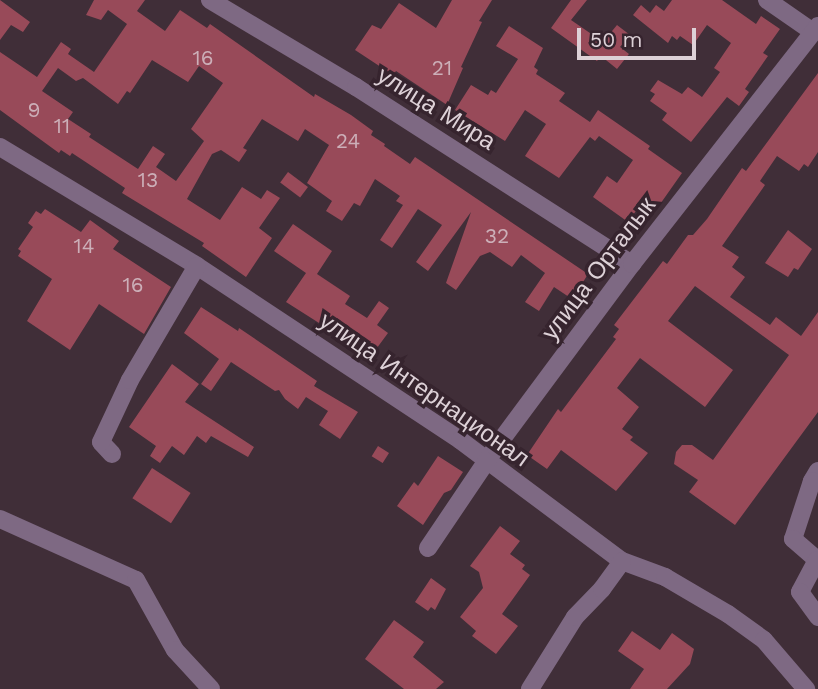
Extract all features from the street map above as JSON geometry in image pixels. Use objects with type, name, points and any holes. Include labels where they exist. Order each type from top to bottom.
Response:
[{"type":"street","name":"улица Мира","points":[[209,0],[356,87],[632,264]]},
{"type":"street","points":[[767,0],[816,29]]},
{"type":"street","name":"улица Орталык","points":[[428,548],[496,447],[632,264],[816,29]]},
{"type":"street","name":"улица Интернационал","points":[[0,147],[197,266],[460,440],[622,561],[665,577],[728,614],[764,640],[806,689]]},
{"type":"street","points":[[112,454],[101,442],[130,380],[197,266]]},
{"type":"street","points":[[818,471],[812,481],[793,539],[817,560],[800,592],[818,617]]},
{"type":"street","points":[[0,519],[136,580],[175,650],[211,689]]},
{"type":"street","points":[[530,689],[575,617],[602,589],[622,561]]},
{"type":"building","points":[[0,0],[30,22],[23,32],[11,25],[0,40]]},
{"type":"building","points":[[94,0],[145,0],[137,11],[165,31],[180,10],[207,28],[210,24],[314,97],[315,94],[351,115],[373,131],[371,135],[385,144],[384,146],[410,164],[415,157],[588,274],[580,287],[581,291],[575,301],[554,287],[539,311],[525,302],[545,273],[521,255],[512,267],[490,252],[480,256],[456,290],[446,283],[471,212],[428,271],[416,262],[442,225],[418,209],[392,248],[380,240],[403,205],[396,201],[400,196],[375,179],[360,206],[354,203],[342,221],[326,211],[332,201],[307,183],[329,145],[305,129],[298,141],[262,119],[243,148],[247,150],[239,162],[221,150],[212,154],[187,199],[220,220],[242,187],[261,199],[267,190],[280,198],[259,228],[272,238],[246,277],[202,246],[204,243],[122,193],[125,188],[72,153],[70,156],[61,150],[59,153],[0,110],[0,52],[37,77],[61,42],[71,49],[68,54],[94,72],[127,24],[108,10],[101,20],[86,15]],"holes":[[[152,60],[188,82],[199,66],[223,83],[191,129],[204,141],[176,181],[156,167],[165,154],[153,146],[138,169],[89,137],[91,134],[68,119],[73,112],[42,91],[58,68],[76,81],[83,78],[118,104],[127,91],[130,93]]]},
{"type":"building","points":[[452,0],[492,0],[479,21],[482,22],[447,105],[396,71],[393,75],[355,50],[372,25],[381,29],[399,3],[436,28]]},
{"type":"building","points":[[571,0],[587,0],[571,20],[603,42],[617,25],[630,35],[620,47],[629,54],[617,69],[601,56],[597,61],[551,28]]},
{"type":"building","points":[[672,0],[722,0],[756,24],[761,16],[780,29],[763,53],[768,56],[745,89],[749,92],[739,106],[727,97],[691,142],[662,120],[667,113],[650,101],[655,94],[650,91],[658,80],[682,94],[688,87],[702,97],[720,72],[714,68],[731,43],[707,25],[693,45],[680,36],[677,40],[672,36],[668,43],[633,15],[641,5],[650,13],[656,5],[664,11]]},
{"type":"building","points":[[509,26],[543,48],[534,67],[538,70],[536,74],[565,93],[559,101],[590,122],[598,110],[650,146],[648,149],[682,173],[651,217],[638,208],[628,222],[593,197],[607,176],[617,183],[633,160],[599,136],[595,141],[590,137],[559,178],[525,156],[546,124],[525,110],[505,141],[455,110],[471,85],[488,95],[491,90],[496,93],[518,59],[496,46]]},
{"type":"building","points":[[818,73],[818,152],[808,167],[804,164],[799,171],[777,156],[760,181],[765,185],[722,246],[739,257],[732,267],[745,277],[730,297],[770,325],[776,317],[801,336],[818,312],[818,412],[735,525],[689,492],[698,480],[674,464],[676,452],[682,445],[692,445],[713,460],[789,355],[695,286],[668,321],[733,370],[705,407],[640,358],[617,388],[639,407],[622,429],[633,437],[630,440],[648,453],[616,491],[561,450],[547,469],[527,455],[558,409],[561,412],[616,339],[613,337],[619,329],[614,325],[663,261],[667,264],[688,235],[693,235],[707,219],[742,168],[746,171]]},
{"type":"building","points":[[288,172],[308,187],[300,197],[280,182]]},
{"type":"building","points":[[45,209],[81,232],[90,220],[119,241],[113,249],[171,287],[144,334],[99,304],[70,350],[27,321],[52,279],[18,256],[21,251],[18,249],[33,227],[28,223],[36,211],[41,214]]},
{"type":"building","points":[[293,224],[332,251],[317,274],[350,296],[345,304],[367,318],[379,301],[389,308],[377,325],[388,333],[371,356],[286,302],[306,273],[274,251]]},
{"type":"building","points":[[788,230],[812,249],[798,270],[794,268],[788,277],[765,263]]},
{"type":"building","points":[[201,307],[238,331],[239,328],[317,381],[314,386],[358,412],[340,439],[319,425],[328,411],[306,397],[298,409],[285,399],[279,390],[275,391],[231,362],[211,391],[201,384],[219,359],[184,333]]},
{"type":"building","points":[[172,364],[199,384],[185,402],[254,447],[248,457],[211,436],[206,443],[197,436],[184,455],[172,446],[160,463],[150,456],[156,446],[129,427]]},
{"type":"building","points":[[378,446],[389,453],[383,463],[372,456]]},
{"type":"building","points":[[438,456],[463,472],[451,490],[444,493],[423,525],[397,506],[414,482],[418,486]]},
{"type":"building","points":[[152,468],[191,493],[171,523],[132,498]]},
{"type":"building","points":[[500,526],[520,541],[510,554],[525,565],[522,569],[530,575],[502,614],[518,626],[496,654],[472,636],[476,631],[460,617],[483,588],[479,572],[470,566]]},
{"type":"building","points":[[431,578],[446,589],[435,610],[431,607],[428,611],[415,602]]},
{"type":"building","points":[[394,620],[424,642],[413,657],[444,682],[436,689],[404,689],[365,659]]},
{"type":"building","points":[[632,631],[660,650],[672,633],[694,649],[690,664],[667,689],[630,689],[644,669],[618,651]]}]
